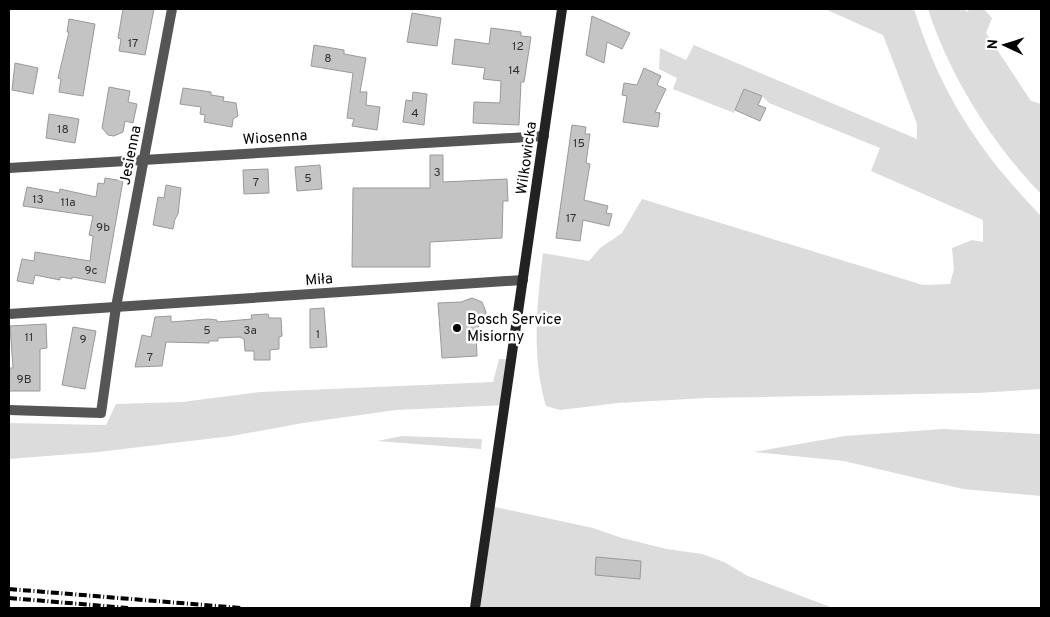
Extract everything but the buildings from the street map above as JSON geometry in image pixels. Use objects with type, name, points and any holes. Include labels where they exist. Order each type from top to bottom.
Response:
[{"type":"main road","name":"Wilkowicka","points":[[475,608],[562,9]]},
{"type":"street","name":"Jesienna","points":[[116,307],[172,9]]},
{"type":"street","name":"Wiosenna","points":[[9,168],[544,136]]},
{"type":"street","name":"Miła","points":[[9,314],[524,280]]},
{"type":"street","points":[[9,410],[100,413],[116,307]]},
{"type":"shaded area","points":[[825,9],[914,9],[937,69],[964,120],[999,168],[1041,216],[1041,389],[977,393],[706,398],[618,403],[560,410],[546,406],[538,368],[537,349],[537,311],[543,253],[589,261],[600,248],[622,233],[642,199],[923,285],[950,284],[954,269],[952,248],[972,240],[983,242],[983,220],[871,171],[880,148],[769,103],[762,96],[744,89],[734,113],[673,89],[677,78],[659,69],[660,48],[686,60],[694,45],[917,139],[917,124],[883,35]]},
{"type":"shaded area","points":[[928,9],[966,9],[966,12],[971,9],[984,9],[992,18],[986,33],[1031,101],[1041,104],[1041,194],[1006,153],[974,108],[948,59]]},
{"type":"shaded area","points":[[499,359],[513,359],[505,405],[396,410],[303,423],[232,436],[98,452],[9,459],[9,423],[106,425],[116,404],[182,402],[260,392],[493,382]]},
{"type":"shaded area","points":[[943,429],[1041,434],[1041,496],[963,489],[844,461],[754,452],[845,436]]},
{"type":"shaded area","points":[[402,436],[482,439],[481,449],[377,441]]},
{"type":"shaded area","points":[[490,506],[593,528],[622,538],[667,549],[702,554],[724,562],[748,576],[833,608],[471,608]]},
{"type":"railway","points":[[9,589],[241,608]]},
{"type":"railway","points":[[9,598],[128,608]]},
{"type":"place","name":"Bosch Service Misiorny","points":[[457,328]]}]
